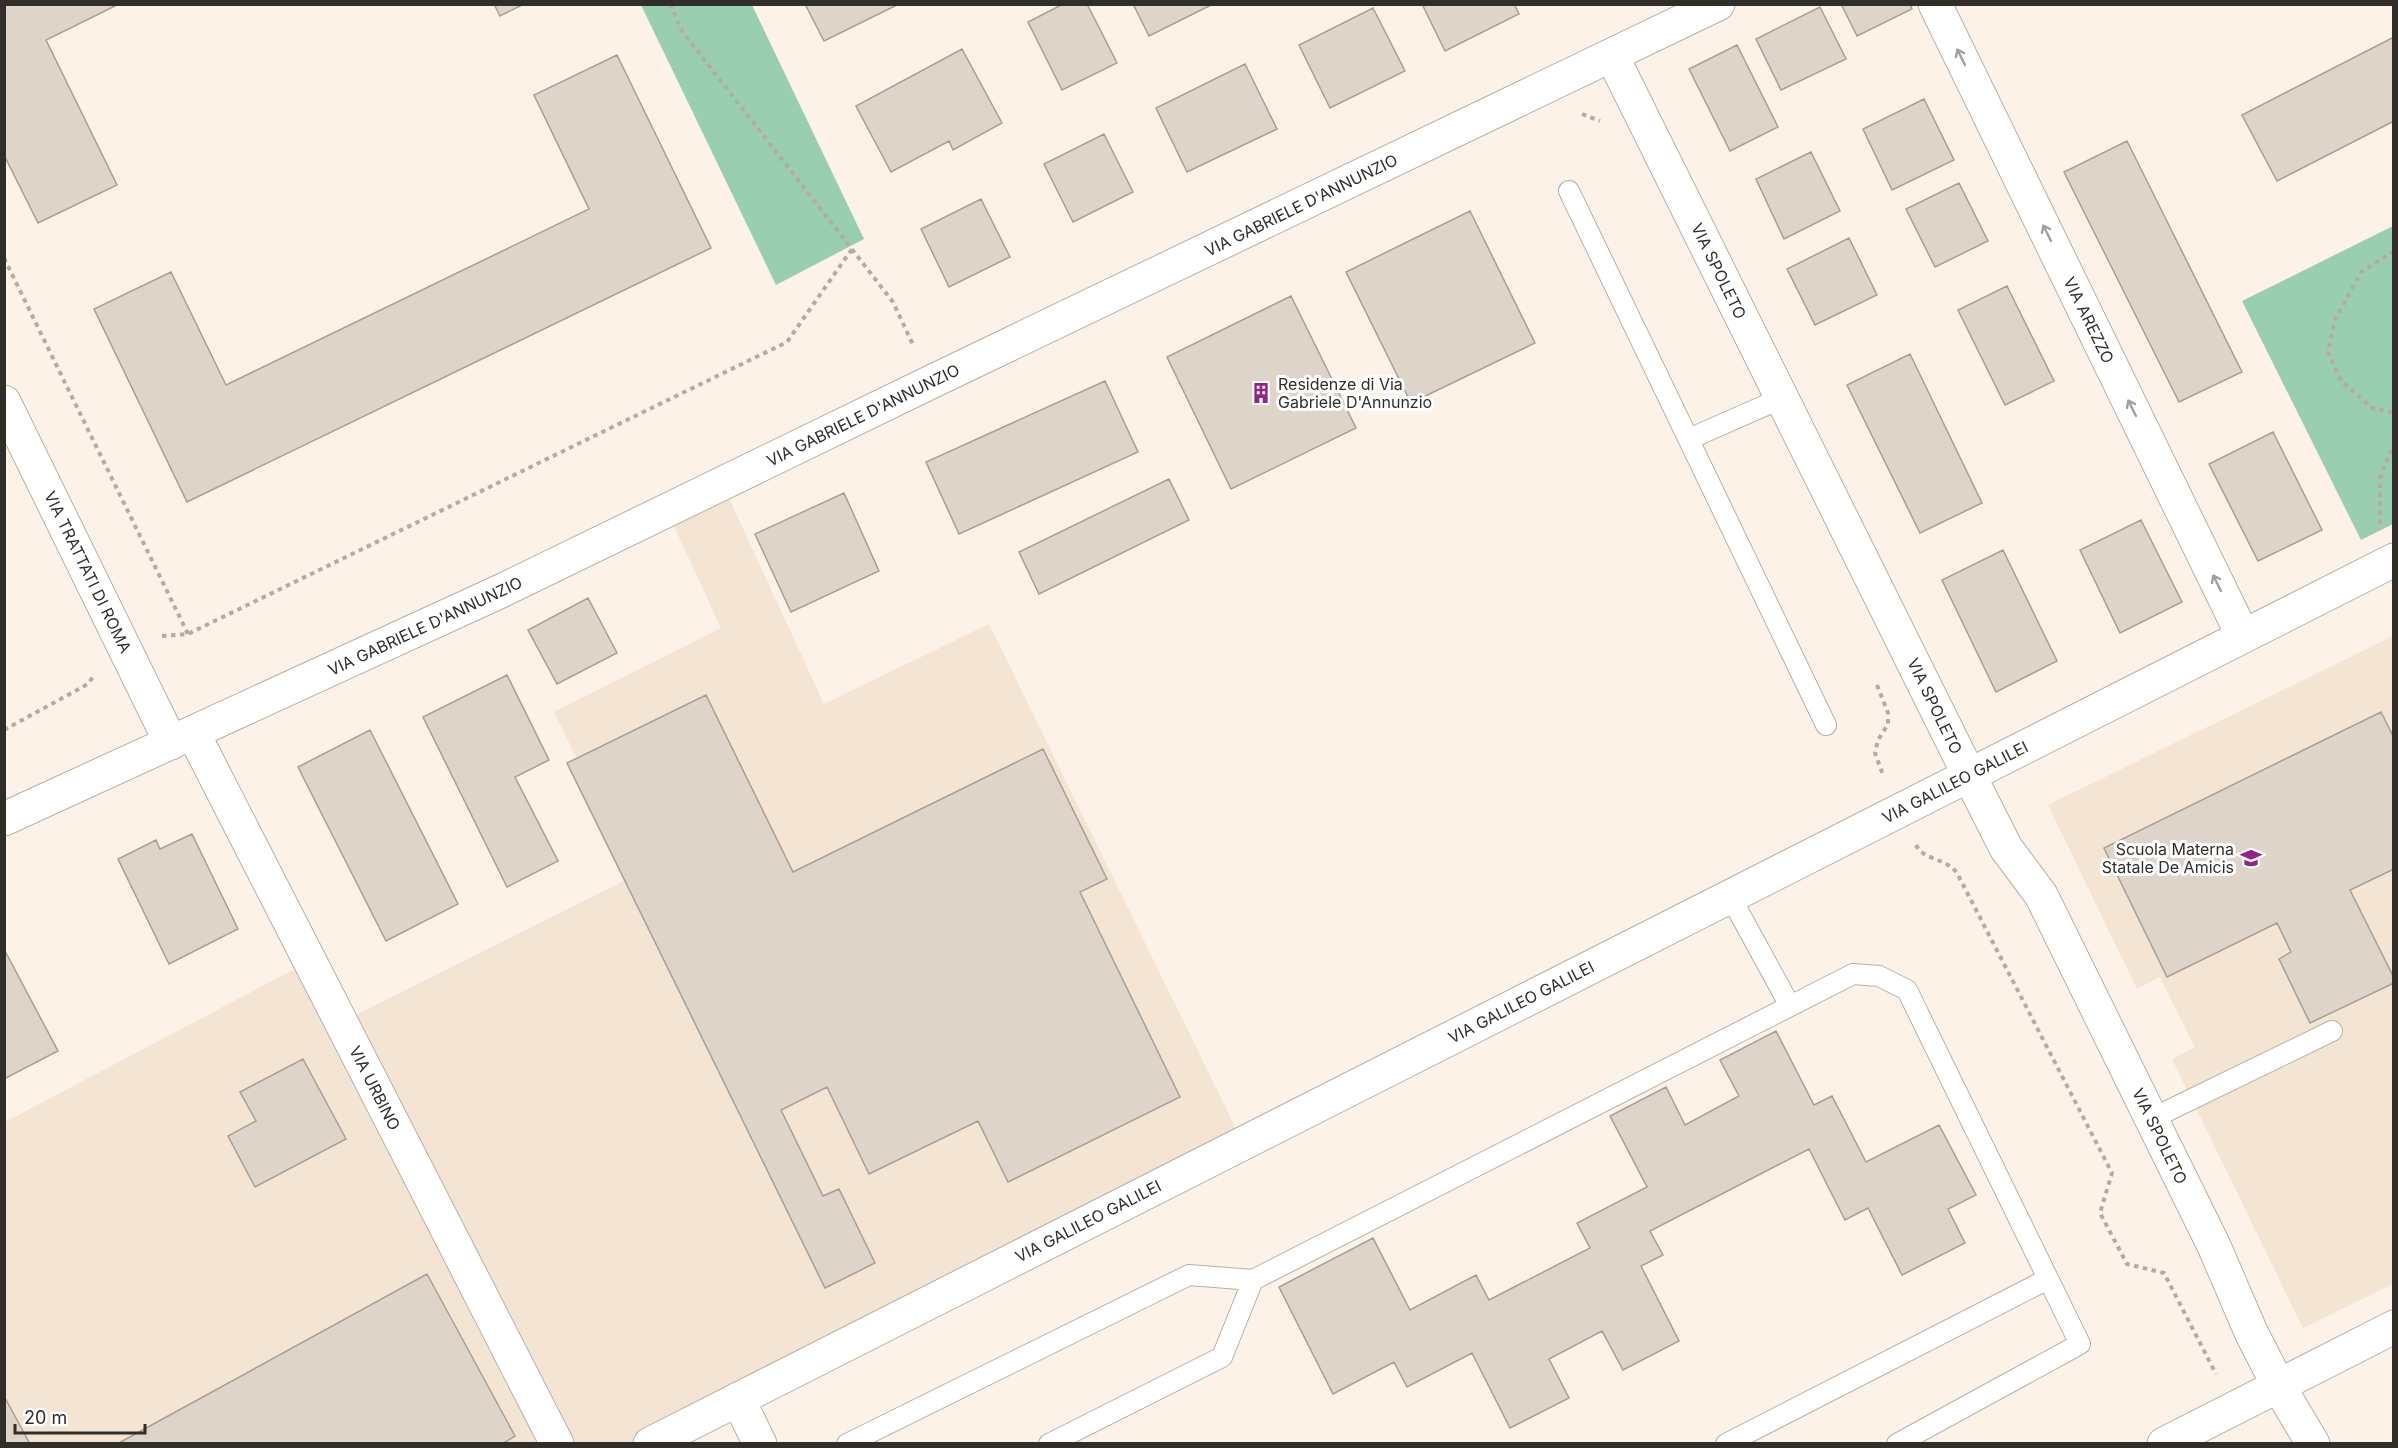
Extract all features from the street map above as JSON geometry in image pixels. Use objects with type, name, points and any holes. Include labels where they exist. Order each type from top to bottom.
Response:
[{"type":"street","name":"VIA GABRIELE D'ANNUNZIO","points":[[4,819],[501,591],[1718,4]]},
{"type":"street","name":"VIA AREZZO","points":[[1935,4],[2243,636]]},
{"type":"street","name":"VIA SPOLETO","points":[[1612,56],[1969,775],[2006,848],[2041,895],[2214,1246],[2251,1332],[2278,1386],[2313,1443]]},
{"type":"street","name":"VIA TRATTATI DI ROMA","points":[[4,402],[124,645],[182,738]]},
{"type":"street","name":"VIA GALILEO GALILEI","points":[[650,1443],[2393,560]]},
{"type":"street","name":"VIA URBINO","points":[[182,738],[557,1443]]},
{"type":"street","points":[[2164,1443],[2394,1327]]},
{"type":"street","points":[[738,1399],[760,1443]]},
{"type":"lane","points":[[1569,191],[1826,725]]},
{"type":"lane","points":[[1689,439],[1782,398]]},
{"type":"lane","points":[[1731,896],[1790,1006]]},
{"type":"lane","points":[[847,1443],[1189,1275],[1253,1280],[1853,974],[1879,976],[1907,990],[2080,1344],[1897,1443]]},
{"type":"lane","points":[[2151,1119],[2332,1031]]},
{"type":"lane","points":[[1726,1443],[2048,1279]]},
{"type":"lane","points":[[1049,1443],[1222,1357],[1253,1280]]},
{"type":"path","points":[[670,4],[682,31],[893,302],[931,382]]},
{"type":"path","points":[[1576,112],[1602,122],[1606,129]]},
{"type":"path","points":[[4,730],[88,684],[111,651],[137,638],[188,634],[787,342],[852,249]]},
{"type":"path","points":[[2394,251],[2361,272],[2335,320],[2328,352],[2341,381],[2372,408],[2394,413]]},
{"type":"path","points":[[4,258],[188,634]]},
{"type":"path","points":[[2393,560],[2380,531],[2380,478],[2394,443]]},
{"type":"path","points":[[1874,679],[1888,713],[1888,724],[1878,740],[1875,753],[1918,849],[1924,855],[1951,865],[1957,873],[2112,1173],[2100,1213],[2127,1264],[2164,1273],[2234,1408]]},
{"type":"shaded area","points":[[722,483],[824,704],[989,624],[1243,1143],[650,1443],[5,1444],[5,1122],[310,961],[342,1022],[624,881],[567,763],[576,757],[554,712],[721,628],[667,511]]},
{"type":"shaded area","points":[[2393,636],[2393,738],[2380,712],[2104,848],[2167,977],[2277,923],[2291,952],[2279,959],[2310,1023],[2393,983],[2393,1284],[2303,1328],[2172,1059],[2195,1047],[2160,977],[2137,989],[2048,805]]},
{"type":"shaded area","points":[[2393,869],[2393,978],[2350,890]]},
{"type":"green space","points":[[641,5],[752,5],[864,239],[776,285]]},
{"type":"green space","points":[[2393,226],[2393,524],[2361,540],[2242,301]]},
{"type":"building","points":[[4,4],[119,4],[46,40],[117,185],[38,223],[4,155]]},
{"type":"building","points":[[494,4],[524,4],[500,16]]},
{"type":"building","points":[[805,4],[897,4],[897,5],[824,41]]},
{"type":"building","points":[[1063,4],[1087,4],[1117,63],[1062,90],[1028,22]]},
{"type":"building","points":[[1133,4],[1213,4],[1149,36]]},
{"type":"building","points":[[1422,4],[1514,4],[1519,14],[1445,51]]},
{"type":"building","points":[[1841,4],[1910,4],[1912,9],[1857,36]]},
{"type":"building","points":[[1820,7],[1846,59],[1781,90],[1756,39]]},
{"type":"building","points":[[1373,8],[1405,71],[1330,108],[1299,45]]},
{"type":"building","points":[[2394,37],[2394,121],[2277,181],[2242,115]]},
{"type":"building","points":[[1737,45],[1778,127],[1730,151],[1689,69]]},
{"type":"building","points":[[962,49],[1002,123],[953,150],[949,141],[891,172],[856,106]]},
{"type":"building","points":[[617,55],[711,248],[187,502],[94,309],[171,272],[226,385],[589,209],[534,95]]},
{"type":"building","points":[[1245,64],[1277,129],[1187,172],[1156,108]]},
{"type":"building","points":[[1924,99],[1954,160],[1892,190],[1863,129]]},
{"type":"building","points":[[1104,134],[1133,192],[1073,222],[1044,164]]},
{"type":"building","points":[[2127,141],[2242,372],[2179,402],[2064,172]]},
{"type":"building","points":[[1811,152],[1840,211],[1784,239],[1756,179]]},
{"type":"building","points":[[1959,183],[1988,241],[1935,267],[1906,209]]},
{"type":"building","points":[[981,199],[1010,257],[949,287],[921,229]]},
{"type":"building","name":"Residenze di Via Gabriele D'Annunzio","points":[[1470,211],[1535,343],[1411,403],[1346,272]]},
{"type":"building","points":[[1849,238],[1877,295],[1815,325],[1787,269]]},
{"type":"building","points":[[2007,286],[2054,381],[2005,405],[1958,310]]},
{"type":"building","name":"Residenze di Via Gabriele D'Annunzio","points":[[1291,296],[1356,428],[1231,489],[1167,357]]},
{"type":"building","points":[[1910,354],[1982,503],[1920,533],[1847,385]]},
{"type":"building","points":[[1105,381],[1138,452],[959,534],[926,462]]},
{"type":"building","points":[[2273,432],[2322,530],[2258,561],[2209,464]]},
{"type":"building","points":[[1169,479],[1189,520],[1039,594],[1019,552]]},
{"type":"building","points":[[844,493],[879,571],[791,612],[755,534]]},
{"type":"building","points":[[2141,520],[2182,602],[2120,633],[2080,550]]},
{"type":"building","points":[[2003,550],[2057,661],[1996,692],[1942,580]]},
{"type":"building","points":[[588,598],[617,653],[557,684],[528,630]]},
{"type":"building","points":[[507,675],[549,760],[515,777],[558,861],[507,887],[423,717]]},
{"type":"building","points":[[706,695],[793,872],[1043,749],[1107,879],[1080,892],[1180,1097],[1008,1182],[978,1121],[869,1174],[827,1087],[781,1110],[823,1196],[839,1189],[875,1263],[825,1288],[567,763]]},
{"type":"building","name":"Scuola Materna Statale De Amicis","points":[[2381,712],[2394,738],[2394,869],[2350,890],[2394,978],[2394,983],[2310,1023],[2279,959],[2291,952],[2277,923],[2167,977],[2104,848]]},
{"type":"building","points":[[370,730],[458,904],[386,941],[298,767]]},
{"type":"building","points":[[192,834],[238,929],[169,964],[118,859],[156,840],[160,849]]},
{"type":"building","points":[[4,949],[58,1051],[4,1079]]},
{"type":"building","points":[[1776,1031],[1814,1105],[1832,1096],[1866,1162],[1939,1125],[1976,1195],[1948,1209],[1965,1243],[1902,1275],[1868,1208],[1845,1220],[1809,1149],[1650,1231],[1663,1255],[1641,1266],[1679,1341],[1623,1370],[1602,1331],[1549,1359],[1569,1398],[1510,1428],[1472,1353],[1407,1387],[1394,1362],[1333,1394],[1279,1287],[1373,1238],[1410,1310],[1476,1275],[1489,1300],[1590,1248],[1577,1223],[1647,1187],[1610,1116],[1666,1087],[1685,1125],[1739,1096],[1720,1060]]},
{"type":"building","points":[[303,1059],[346,1139],[255,1187],[228,1136],[256,1121],[240,1092]]},
{"type":"building","points":[[427,1274],[515,1436],[502,1444],[117,1444]]},
{"type":"building","points":[[4,1396],[30,1444],[4,1444]]},
{"type":"place","name":"Residenze di Via Gabriele D'Annunzio","points":[[1261,393]]},
{"type":"place","name":"Scuola Materna Statale De Amicis","points":[[2251,858]]}]
